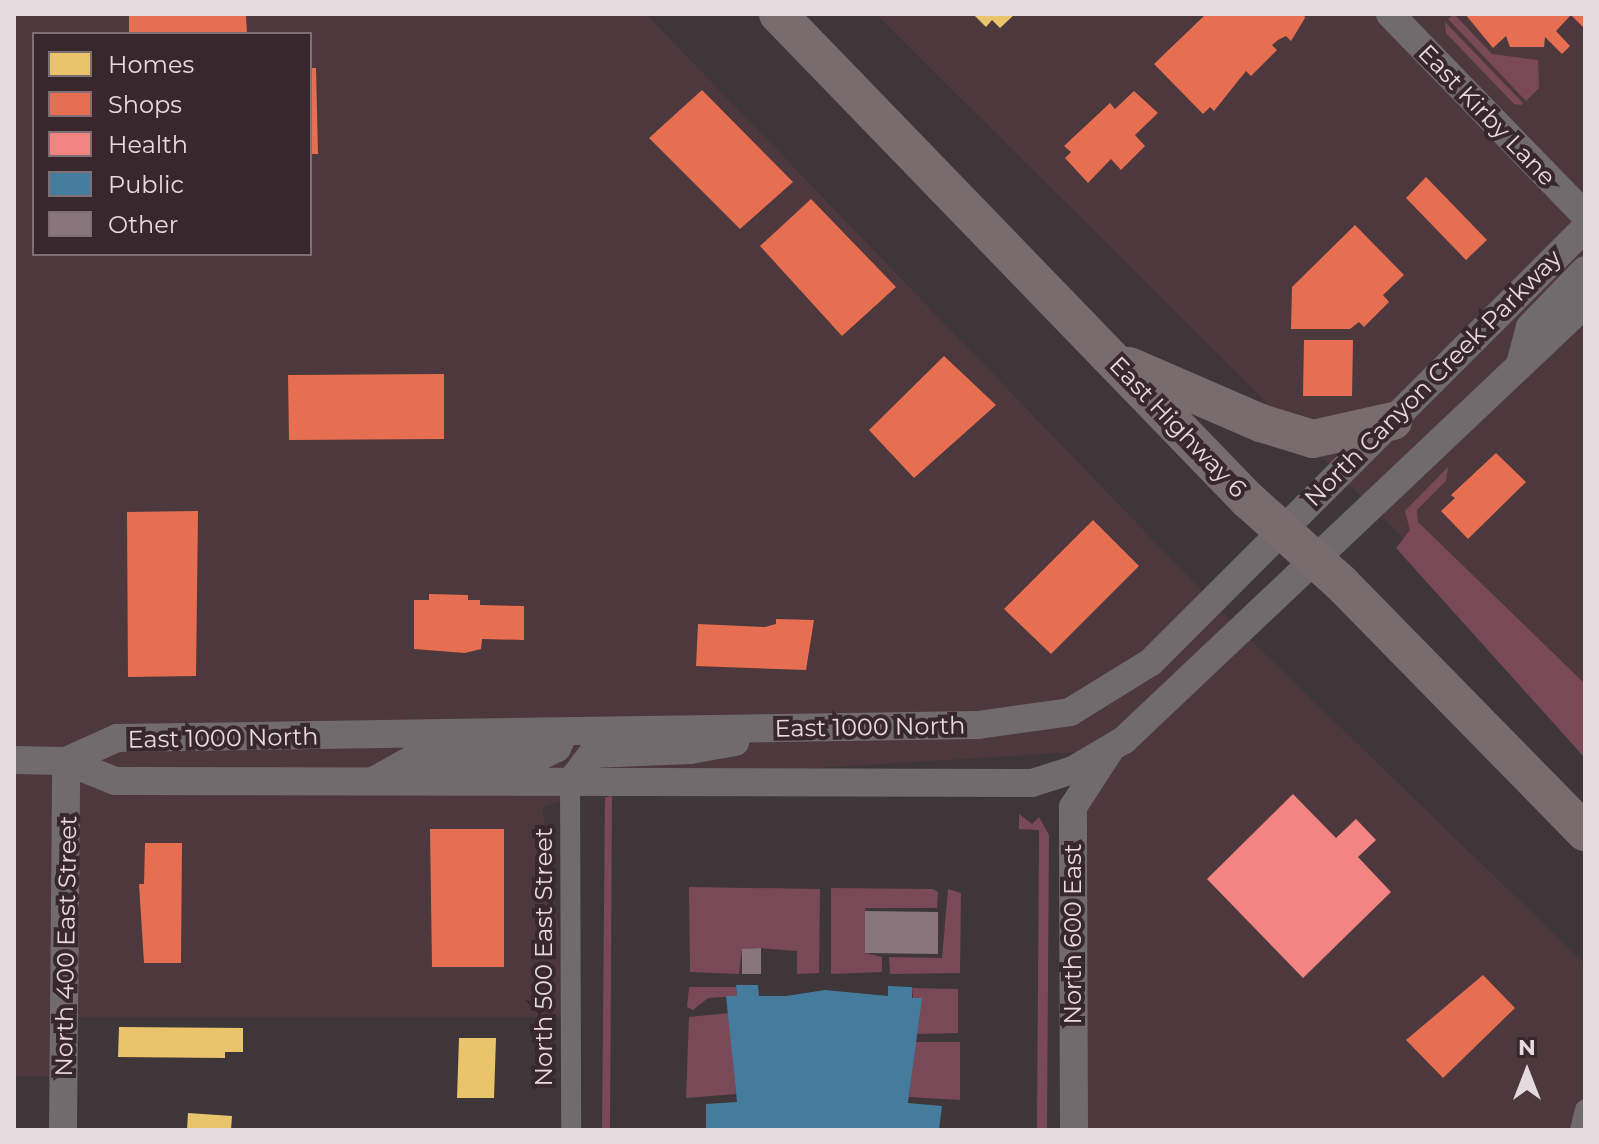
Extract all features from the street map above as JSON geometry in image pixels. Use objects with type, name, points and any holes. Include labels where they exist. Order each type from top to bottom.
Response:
[{"type":"highway","name":"East Highway 6","points":[[778,14],[1280,528],[1585,832]]},
{"type":"highway","points":[[1116,360],[1261,423],[1313,439],[1393,421]]},
{"type":"main road","name":"East Kirby Lane","points":[[1390,14],[1585,215]]},
{"type":"main road","name":"North Canyon Creek Parkway","points":[[1280,528],[1393,421],[1585,228]]},
{"type":"main road","points":[[1520,365],[1530,327],[1585,270]]},
{"type":"main road","name":"North Canyon Creek Parkway","points":[[1317,562],[1585,304]]},
{"type":"main road","name":"East 1000 North","points":[[66,761],[117,738],[978,725],[1070,712],[1151,662],[1280,528]]},
{"type":"main road","name":"East 1000 North","points":[[66,761],[115,781],[1032,783],[1073,770],[1111,750],[1251,614],[1317,562]]},
{"type":"main road","points":[[570,783],[592,754],[690,750],[742,740],[765,729]]},
{"type":"main road","points":[[374,781],[411,760],[539,757],[557,748],[564,733]]},
{"type":"main road","points":[[1032,783],[1073,807],[1111,750]]},
{"type":"main road","points":[[14,760],[66,761]]},
{"type":"main road","name":"North 400 East Street","points":[[63,1130],[66,761]]},
{"type":"main road","name":"North 600 East","points":[[1073,807],[1074,1130]]},
{"type":"street","name":"North 500 East Street","points":[[570,783],[571,1130]]},
{"type":"street","points":[[1580,1130],[1585,1110]]},
{"type":"shaded area","points":[[14,14],[646,14],[1237,627],[1585,964],[1585,1130],[1073,1130],[1074,835],[1110,750],[571,783],[570,799],[542,807],[571,1017],[64,1017],[65,1076],[14,1076]]},
{"type":"shaded area","points":[[876,14],[1585,14],[1585,719],[1391,526]]},
{"type":"shaded area","points":[[1454,14],[1492,54],[1538,60],[1539,88],[1526,101],[1448,19]]},
{"type":"shaded area","points":[[1445,22],[1523,103],[1521,105],[1514,104],[1446,33]]},
{"type":"shaded area","points":[[1448,467],[1446,481],[1417,510],[1418,522],[1585,684],[1585,758],[1396,548],[1410,530],[1405,511]]},
{"type":"shaded area","points":[[612,795],[610,1130],[602,1130],[605,798]]},
{"type":"shaded area","points":[[1019,814],[1032,824],[1039,817],[1049,835],[1047,1130],[1037,1130],[1039,830],[1019,829]]},
{"type":"shaded area","points":[[689,887],[820,889],[819,973],[797,974],[797,951],[760,948],[742,949],[739,974],[690,972]]},
{"type":"shaded area","points":[[831,888],[933,889],[938,892],[937,908],[865,908],[865,953],[882,957],[882,972],[831,974]]},
{"type":"shaded area","points":[[948,889],[961,893],[960,973],[890,974],[889,957],[942,958]]},
{"type":"shaded area","points":[[689,987],[736,987],[737,996],[708,998],[693,1010],[687,1007]]},
{"type":"shaded area","points":[[912,988],[958,989],[958,1033],[917,1034]]},
{"type":"shaded area","points":[[729,1013],[736,1094],[686,1098],[689,1017]]},
{"type":"shaded area","points":[[915,1042],[960,1042],[960,1100],[909,1097]]},
{"type":"building: Homes","points":[[973,14],[1015,14],[1000,28],[992,20],[986,27]]},
{"type":"building: Homes","points":[[119,1027],[243,1028],[243,1052],[225,1052],[225,1058],[118,1057]]},
{"type":"building: Homes","points":[[459,1038],[496,1038],[494,1098],[457,1098]]},
{"type":"building: Homes","points":[[188,1113],[232,1116],[231,1130],[187,1130]]},
{"type":"building: Shops","points":[[129,14],[246,14],[247,32],[129,32]]},
{"type":"building: Shops","points":[[1206,14],[1304,14],[1305,18],[1291,41],[1286,36],[1278,40],[1272,45],[1277,50],[1251,76],[1246,71],[1214,111],[1210,107],[1203,114],[1154,64]]},
{"type":"building: Shops","points":[[1465,14],[1585,14],[1585,29],[1571,15],[1556,31],[1570,46],[1562,54],[1545,37],[1544,47],[1510,47],[1506,36],[1493,48]]},
{"type":"building: Shops","points":[[312,68],[316,68],[318,154],[312,154]]},
{"type":"building: Shops","points":[[702,90],[793,182],[740,229],[649,138]]},
{"type":"building: Shops","points":[[1134,91],[1158,113],[1135,135],[1145,146],[1121,170],[1111,159],[1088,183],[1065,158],[1071,152],[1064,146],[1110,103],[1115,109]]},
{"type":"building: Shops","points":[[1426,177],[1487,240],[1466,260],[1406,198]]},
{"type":"building: Shops","points":[[811,199],[896,287],[842,336],[760,246]]},
{"type":"building: Shops","points":[[1355,225],[1404,275],[1383,295],[1389,302],[1364,327],[1359,322],[1350,329],[1291,329],[1292,287]]},
{"type":"building: Shops","points":[[1304,340],[1353,340],[1352,396],[1303,396]]},
{"type":"building: Shops","points":[[944,356],[996,405],[914,478],[869,430]]},
{"type":"building: Shops","points":[[444,374],[444,439],[289,440],[288,375]]},
{"type":"building: Shops","points":[[1496,453],[1526,482],[1468,539],[1441,511],[1455,498],[1451,495]]},
{"type":"building: Shops","points":[[198,511],[196,676],[128,677],[127,512]]},
{"type":"building: Shops","points":[[1093,520],[1139,566],[1051,654],[1004,609]]},
{"type":"building: Shops","points":[[429,594],[468,595],[468,600],[480,600],[480,605],[524,606],[524,640],[482,639],[481,649],[465,653],[414,649],[414,600],[429,600]]},
{"type":"building: Shops","points":[[776,619],[814,620],[806,670],[696,666],[698,624],[765,627],[776,624]]},
{"type":"building: Shops","points":[[430,829],[504,829],[504,967],[432,967]]},
{"type":"building: Shops","points":[[145,843],[182,843],[181,963],[144,963],[139,884],[144,884]]},
{"type":"building: Shops","points":[[1483,975],[1515,1008],[1443,1078],[1406,1040]]},
{"type":"building: Health","points":[[1293,794],[1336,838],[1356,819],[1376,840],[1358,857],[1391,892],[1303,978],[1207,879]]},
{"type":"building: Public","points":[[736,985],[758,985],[759,996],[786,996],[825,990],[888,996],[888,986],[912,987],[912,998],[922,998],[908,1103],[942,1106],[939,1130],[706,1130],[706,1104],[737,1102],[726,996],[737,996]]},
{"type":"building: Other","points":[[865,911],[938,912],[938,954],[865,953]]},
{"type":"building: Other","points":[[761,948],[761,974],[742,974],[742,949]]}]
